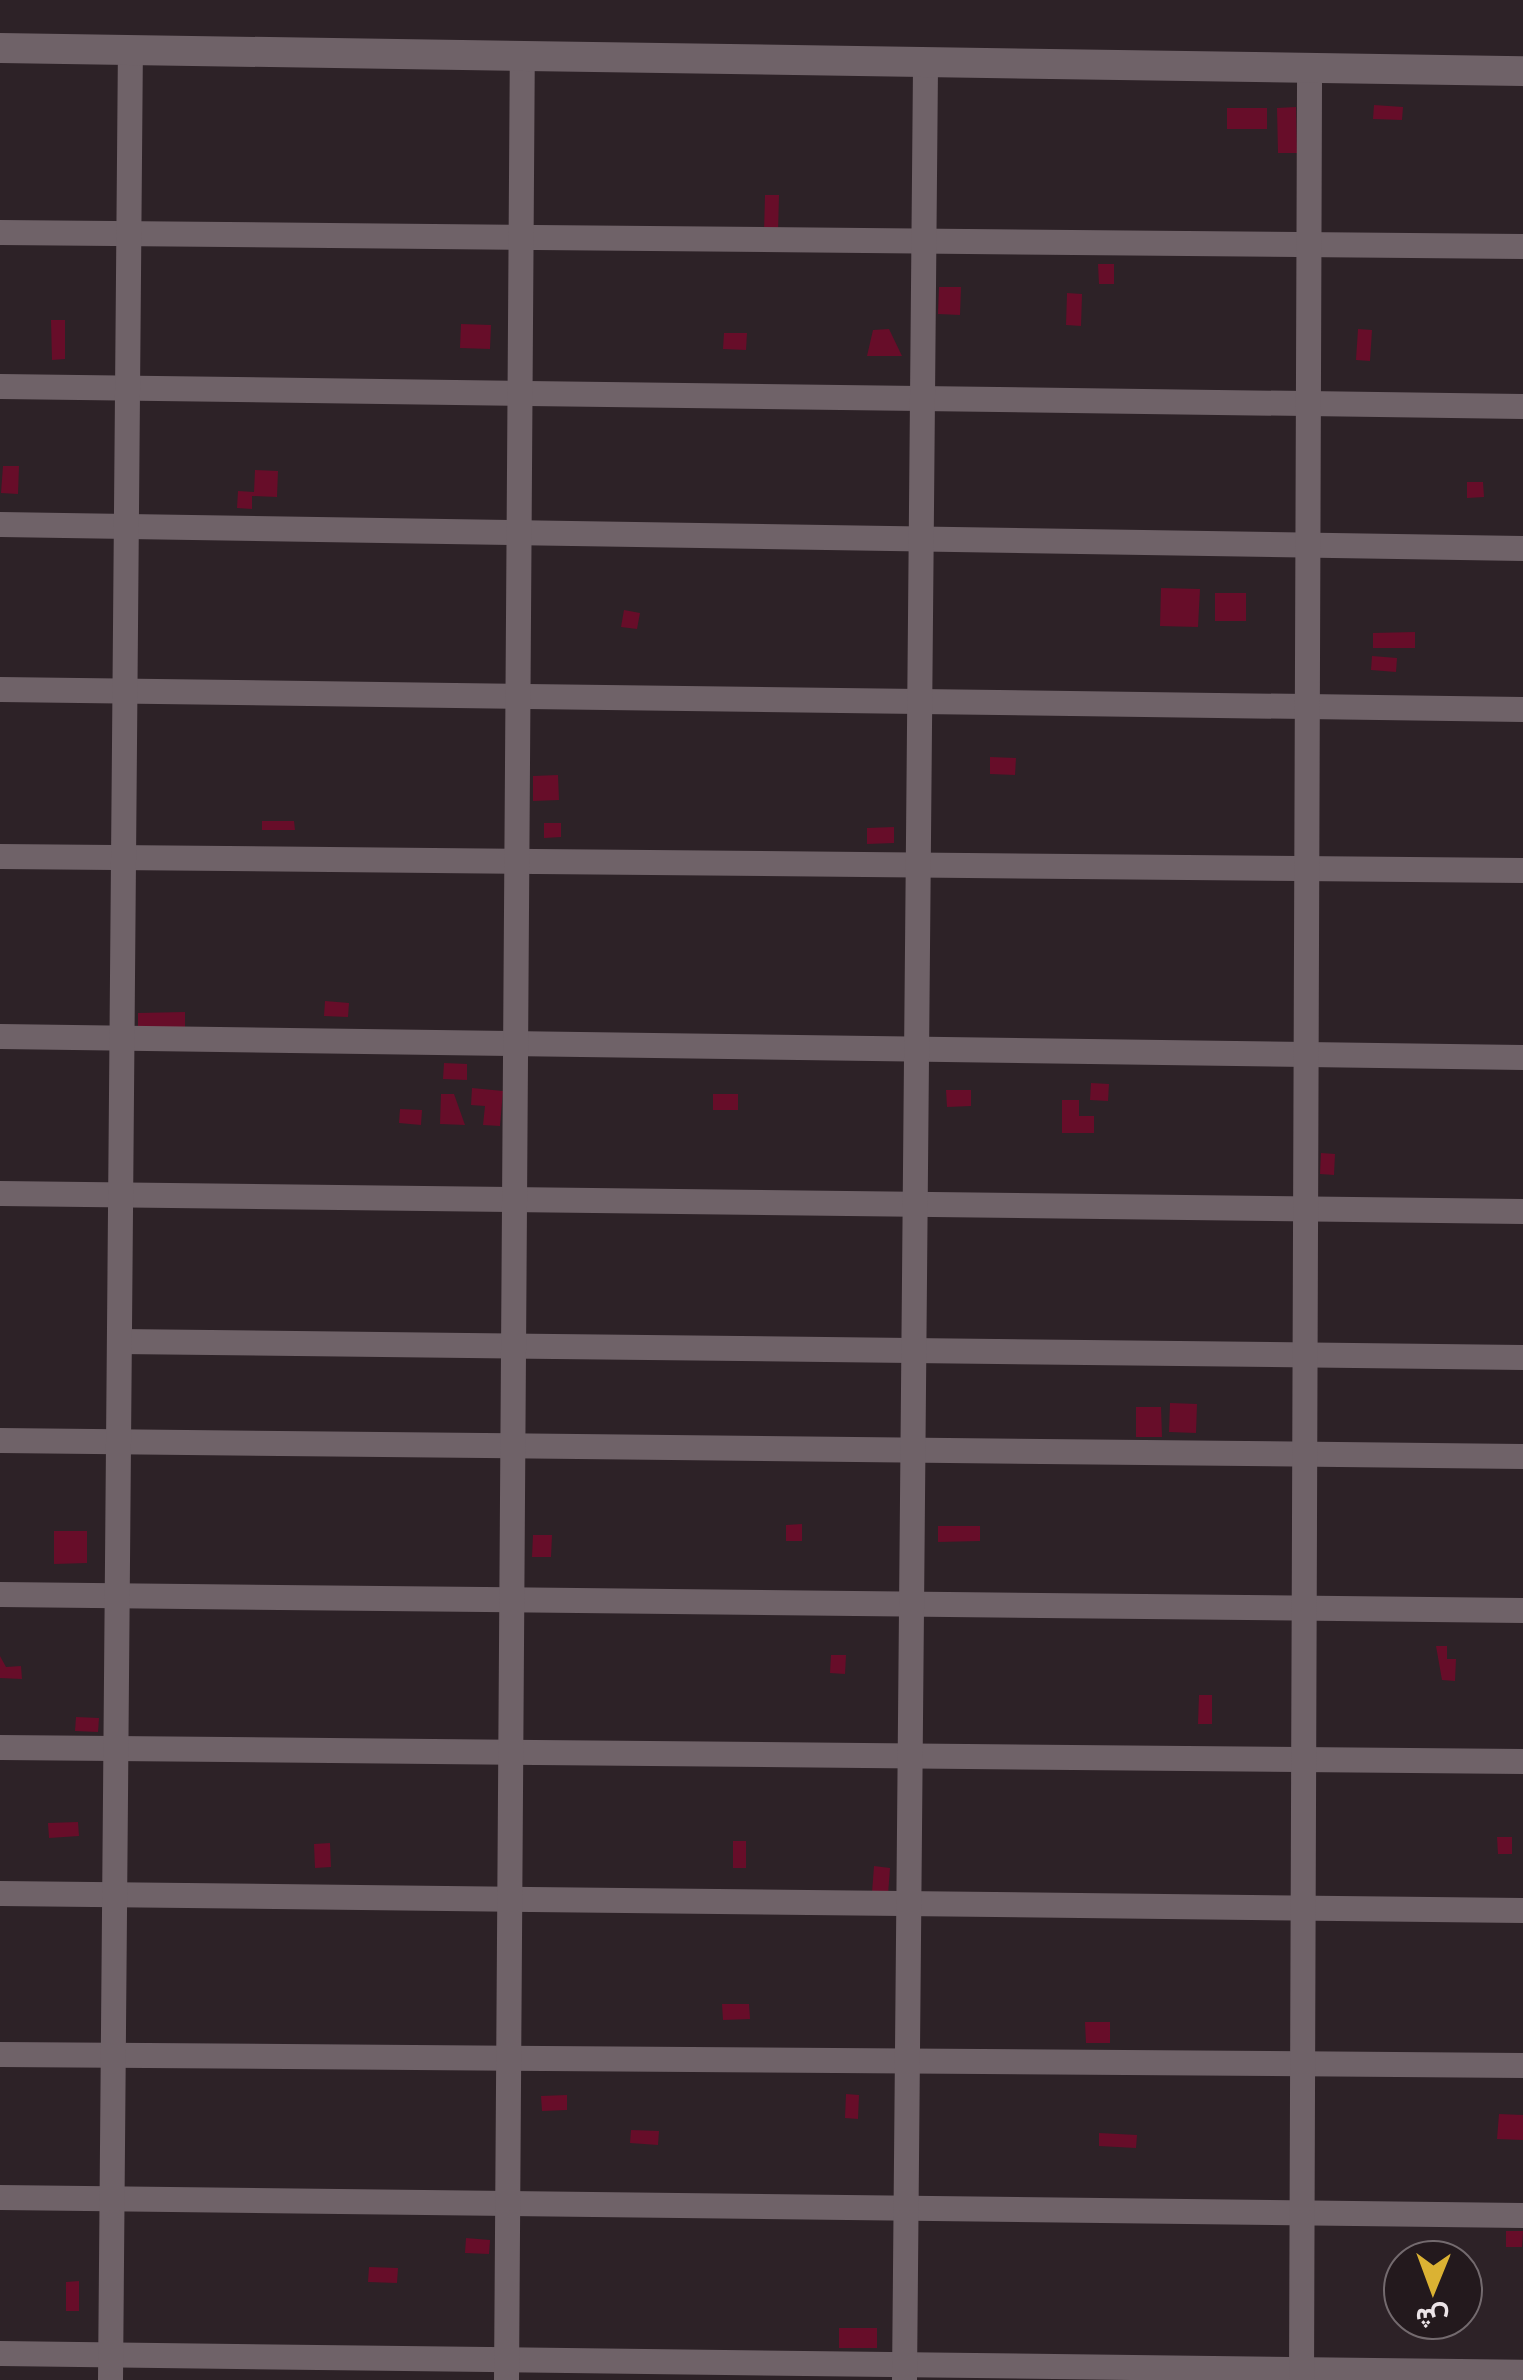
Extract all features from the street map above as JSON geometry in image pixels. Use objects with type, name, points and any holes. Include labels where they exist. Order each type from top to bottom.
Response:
[{"type":"street","points":[[0,48],[1523,71]]},
{"type":"street","points":[[110,2367],[130,50]]},
{"type":"street","points":[[506,2370],[522,56]]},
{"type":"street","points":[[904,2372],[925,62]]},
{"type":"street","points":[[1301,2375],[1309,68]]},
{"type":"street","points":[[0,232],[1523,246]]},
{"type":"street","points":[[0,386],[1523,406]]},
{"type":"street","points":[[0,524],[1523,548]]},
{"type":"street","points":[[0,689],[1523,708]]},
{"type":"street","points":[[0,856],[1523,870]]},
{"type":"street","points":[[0,1036],[1523,1057]]},
{"type":"street","points":[[0,1193],[1523,1211]]},
{"type":"street","points":[[119,1341],[1523,1358]]},
{"type":"street","points":[[0,1440],[1523,1456]]},
{"type":"street","points":[[0,1594],[1523,1610]]},
{"type":"street","points":[[0,1747],[1523,1761]]},
{"type":"street","points":[[0,1893],[1523,1910]]},
{"type":"street","points":[[0,2054],[1523,2065]]},
{"type":"street","points":[[0,2197],[1523,2215]]},
{"type":"street","points":[[0,2353],[110,2367],[1301,2375],[1523,2372]]},
{"type":"building","points":[[1374,105],[1403,107],[1402,120],[1373,119]]},
{"type":"building","points":[[1296,107],[1297,153],[1278,153],[1277,108]]},
{"type":"building","points":[[1227,108],[1267,108],[1267,129],[1227,129]]},
{"type":"building","points":[[765,195],[779,195],[778,233],[764,233]]},
{"type":"building","points":[[1098,264],[1114,264],[1114,284],[1099,284]]},
{"type":"building","points":[[939,287],[961,287],[960,315],[938,314]]},
{"type":"building","points":[[1067,293],[1082,294],[1081,326],[1066,325]]},
{"type":"building","points":[[51,320],[65,320],[65,359],[52,360]]},
{"type":"building","points":[[461,324],[491,325],[490,349],[460,348]]},
{"type":"building","points":[[889,329],[902,356],[867,356],[873,330]]},
{"type":"building","points":[[1358,329],[1372,330],[1370,361],[1356,360]]},
{"type":"building","points":[[724,333],[747,333],[746,350],[723,349]]},
{"type":"building","points":[[3,466],[19,466],[18,494],[1,493]]},
{"type":"building","points":[[255,470],[278,471],[277,497],[252,496],[252,509],[237,508],[238,491],[254,492]]},
{"type":"building","points":[[1467,482],[1483,482],[1484,497],[1467,498]]},
{"type":"building","points":[[1161,588],[1200,589],[1198,627],[1160,626]]},
{"type":"building","points":[[1215,593],[1246,593],[1246,621],[1215,621]]},
{"type":"building","points":[[624,610],[640,613],[637,629],[621,627]]},
{"type":"building","points":[[1415,632],[1415,648],[1373,648],[1373,633]]},
{"type":"building","points":[[1372,656],[1397,658],[1396,672],[1371,670]]},
{"type":"building","points":[[990,757],[1016,758],[1015,775],[990,774]]},
{"type":"building","points":[[558,775],[559,800],[533,801],[533,776]]},
{"type":"building","points":[[262,821],[294,821],[295,830],[262,830]]},
{"type":"building","points":[[544,823],[561,823],[561,837],[544,838]]},
{"type":"building","points":[[894,827],[894,843],[867,844],[867,828]]},
{"type":"building","points":[[325,1001],[349,1003],[348,1017],[324,1016]]},
{"type":"building","points":[[185,1012],[185,1031],[138,1031],[138,1013]]},
{"type":"building","points":[[444,1063],[467,1064],[467,1080],[443,1079]]},
{"type":"building","points":[[1091,1083],[1109,1084],[1108,1101],[1090,1100]]},
{"type":"building","points":[[472,1088],[503,1091],[500,1126],[483,1125],[485,1106],[471,1105]]},
{"type":"building","points":[[946,1090],[971,1090],[971,1106],[947,1107]]},
{"type":"building","points":[[441,1094],[454,1094],[465,1125],[440,1124]]},
{"type":"building","points":[[713,1094],[738,1094],[738,1110],[713,1110]]},
{"type":"building","points":[[1062,1100],[1079,1100],[1079,1116],[1094,1116],[1094,1133],[1062,1133]]},
{"type":"building","points":[[400,1109],[422,1110],[421,1125],[399,1123]]},
{"type":"building","points":[[1321,1153],[1335,1154],[1334,1175],[1320,1174]]},
{"type":"building","points":[[1170,1403],[1197,1404],[1196,1433],[1169,1432]]},
{"type":"building","points":[[1136,1407],[1161,1407],[1162,1437],[1136,1437]]},
{"type":"building","points":[[802,1524],[802,1541],[786,1541],[786,1525]]},
{"type":"building","points":[[938,1526],[980,1526],[980,1541],[938,1542]]},
{"type":"building","points":[[54,1531],[87,1531],[87,1563],[54,1564]]},
{"type":"building","points":[[533,1535],[552,1535],[551,1557],[532,1557]]},
{"type":"building","points":[[1436,1646],[1447,1646],[1447,1659],[1456,1659],[1455,1681],[1442,1680]]},
{"type":"building","points":[[831,1655],[846,1655],[845,1674],[830,1673]]},
{"type":"building","points":[[0,1656],[6,1667],[21,1666],[22,1679],[0,1678]]},
{"type":"building","points":[[1199,1695],[1212,1695],[1212,1724],[1198,1724]]},
{"type":"building","points":[[76,1717],[99,1718],[98,1732],[75,1731]]},
{"type":"building","points":[[78,1822],[79,1836],[49,1838],[48,1823]]},
{"type":"building","points":[[1497,1837],[1512,1837],[1512,1854],[1498,1854]]},
{"type":"building","points":[[733,1841],[746,1841],[746,1868],[733,1868]]},
{"type":"building","points":[[330,1843],[331,1867],[315,1868],[314,1844]]},
{"type":"building","points":[[874,1866],[890,1868],[888,1895],[872,1893]]},
{"type":"building","points":[[722,2004],[749,2004],[750,2019],[723,2020]]},
{"type":"building","points":[[1085,2022],[1110,2022],[1110,2043],[1086,2043]]},
{"type":"building","points":[[846,2094],[859,2095],[858,2119],[845,2118]]},
{"type":"building","points":[[567,2095],[567,2110],[542,2111],[541,2096]]},
{"type":"building","points":[[1499,2114],[1523,2115],[1523,2140],[1497,2139]]},
{"type":"building","points":[[631,2130],[659,2131],[658,2145],[630,2143]]},
{"type":"building","points":[[1099,2133],[1137,2135],[1136,2148],[1099,2146]]},
{"type":"building","points":[[1506,2231],[1523,2231],[1522,2247],[1506,2247]]},
{"type":"building","points":[[466,2238],[490,2240],[489,2254],[465,2253]]},
{"type":"building","points":[[369,2267],[398,2268],[397,2283],[368,2282]]},
{"type":"building","points":[[79,2281],[79,2311],[66,2311],[66,2282]]},
{"type":"building","points":[[839,2328],[877,2328],[877,2348],[839,2348]]}]
